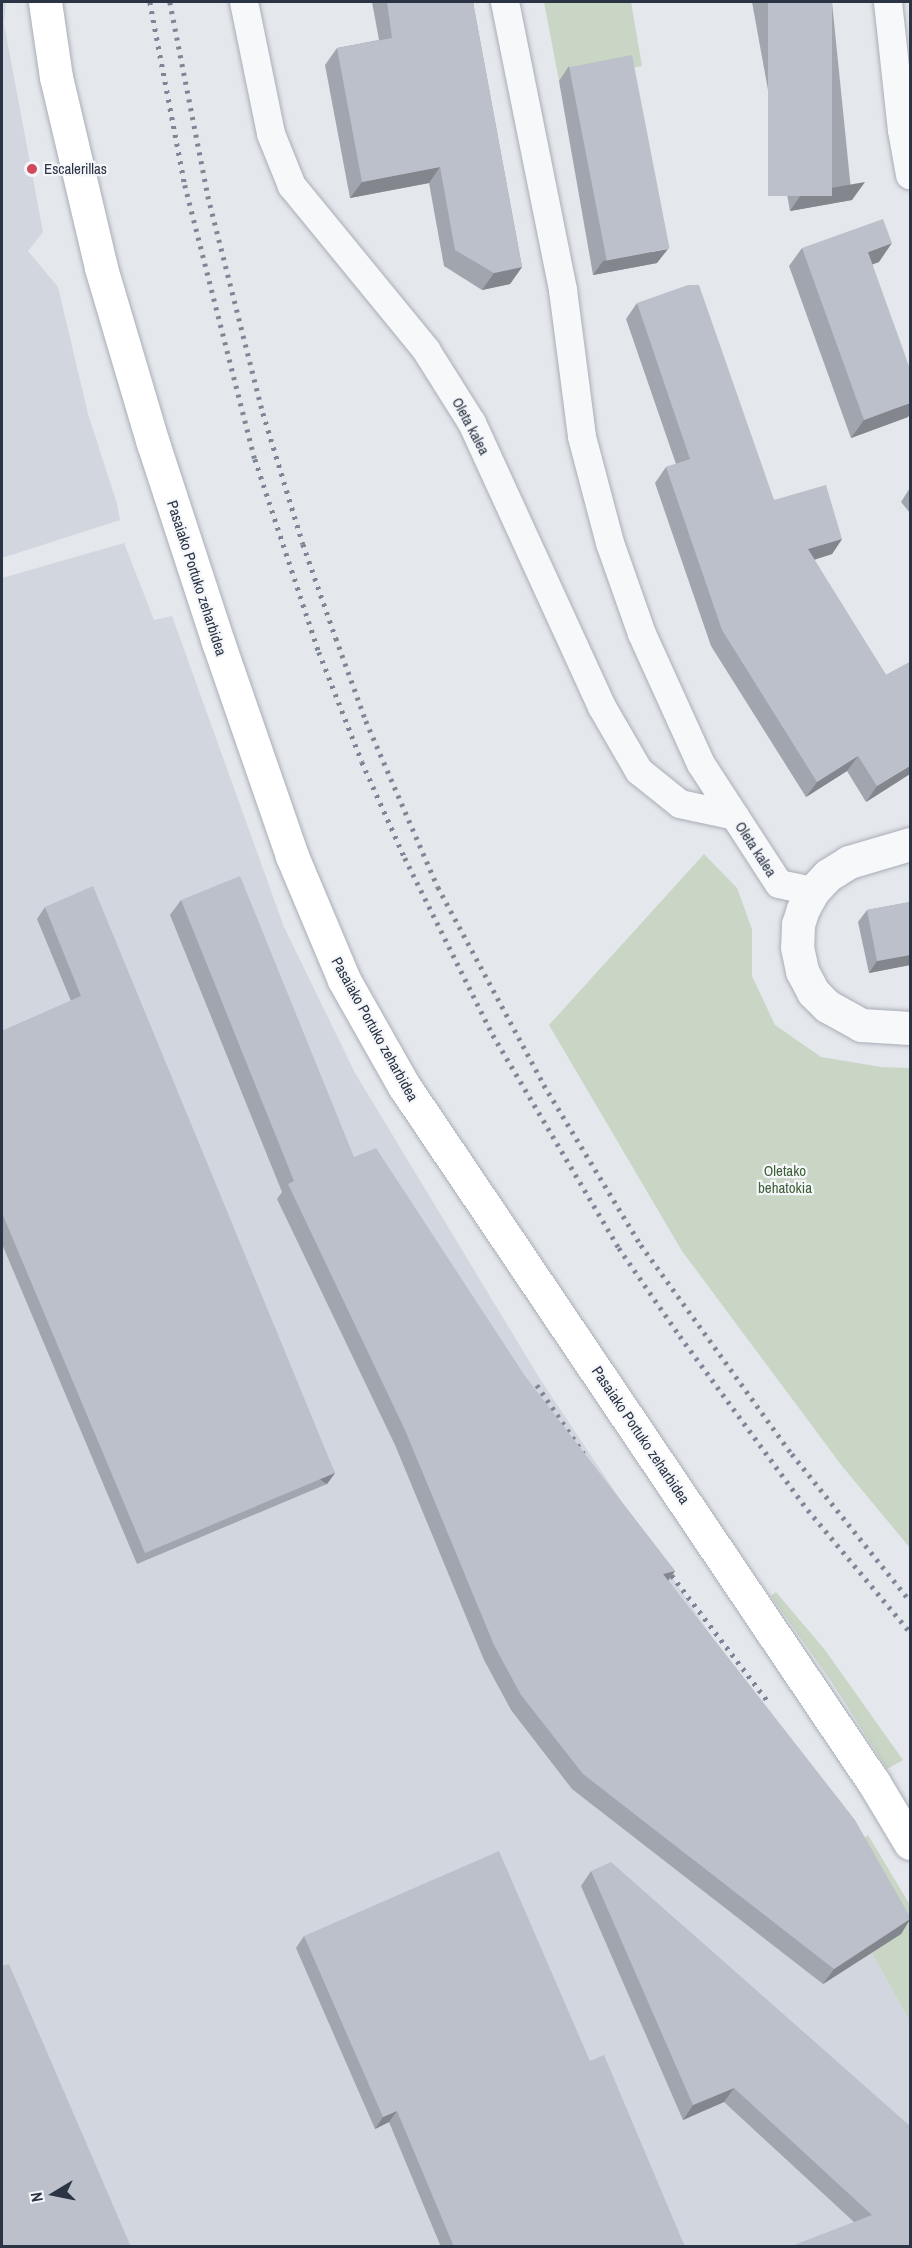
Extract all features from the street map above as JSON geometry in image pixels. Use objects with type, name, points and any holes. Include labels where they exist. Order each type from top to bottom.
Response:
[{"type":"main road","name":"Pasaiako Portuko zeharbidea","points":[[45,2],[56,77],[101,268],[153,443],[218,642],[292,856],[344,980],[404,1086],[861,1763],[910,1843]]},
{"type":"street","name":"Oleta kalea","points":[[244,2],[271,134],[292,186],[426,350],[472,423],[602,706],[639,771],[681,804],[735,816]]},
{"type":"street","name":"Oleta kalea","points":[[505,2],[562,290],[582,437],[610,543],[642,634],[701,764],[779,884],[813,891]]},
{"type":"street","points":[[888,2],[902,130],[910,175]]},
{"type":"street","points":[[910,844],[849,862],[828,875],[813,891],[798,924],[797,947],[802,971],[813,992],[826,1006],[861,1025],[910,1028]]},
{"type":"shaded area","points":[[2,2],[6,2],[4,24],[43,232],[28,251],[58,287],[88,414],[120,520],[2,558]]},
{"type":"shaded area","points":[[124,543],[154,620],[172,616],[284,927],[355,1073],[540,1379],[844,1835],[901,1934],[872,1953],[910,2022],[910,2246],[2,2246],[2,578]]},
{"type":"green space","points":[[544,2],[631,2],[642,66],[559,81]]},
{"type":"green space","name":"Oletako behatokia","points":[[704,854],[737,888],[752,929],[752,976],[775,1025],[821,1057],[881,1067],[910,1068],[910,1548],[842,1466],[682,1251],[549,1025]]},
{"type":"green space","points":[[776,1592],[825,1650],[903,1760],[887,1769],[833,1684],[771,1596]]},
{"type":"green space","points":[[868,1835],[910,1905],[910,2022],[872,1953],[901,1933],[852,1847]]},
{"type":"building","points":[[387,2],[473,2],[522,267],[494,273],[455,250],[440,167],[362,182],[337,48],[392,38]]},
{"type":"building","points":[[768,2],[832,2],[832,196],[768,196]]},
{"type":"building","points":[[632,55],[670,248],[607,261],[569,67]]},
{"type":"building","points":[[883,219],[892,243],[868,252],[910,369],[910,403],[864,420],[802,248]]},
{"type":"building","points":[[688,285],[699,285],[774,500],[826,485],[842,539],[808,549],[886,675],[910,662],[910,766],[877,786],[858,756],[817,782],[722,630],[666,467],[690,459],[637,303]]},
{"type":"building","points":[[240,876],[354,1157],[376,1148],[525,1376],[675,1571],[663,1574],[855,1820],[910,1917],[834,1969],[583,1774],[521,1695],[494,1645],[405,1430],[288,1184],[294,1181],[181,900]]},
{"type":"building","points":[[93,886],[335,1473],[145,1553],[2,1213],[2,1031],[81,996],[45,907]]},
{"type":"building","points":[[910,902],[910,955],[877,961],[867,910]]},
{"type":"building","points":[[499,1851],[590,2061],[604,2055],[685,2247],[454,2247],[397,2111],[383,2117],[304,1936]]},
{"type":"building","points":[[611,1862],[910,2126],[910,2247],[789,2247],[872,2215],[734,2088],[693,2105],[591,1871]]},
{"type":"building","points":[[9,1964],[131,2247],[2,2247],[2,1966]]},
{"type":"railway","points":[[150,2],[185,185],[255,459],[319,652],[362,762],[405,858],[493,1035],[619,1248],[680,1336],[808,1510],[910,1632]]},
{"type":"railway","points":[[170,2],[208,196],[263,413],[303,544],[366,721],[438,887],[544,1085],[641,1245],[792,1454],[910,1601]]},
{"type":"railway","points":[[537,1385],[584,1454]]},
{"type":"railway","points":[[661,1561],[769,1703]]},
{"type":"place","name":"Escalerillas","points":[[32,169]]}]
